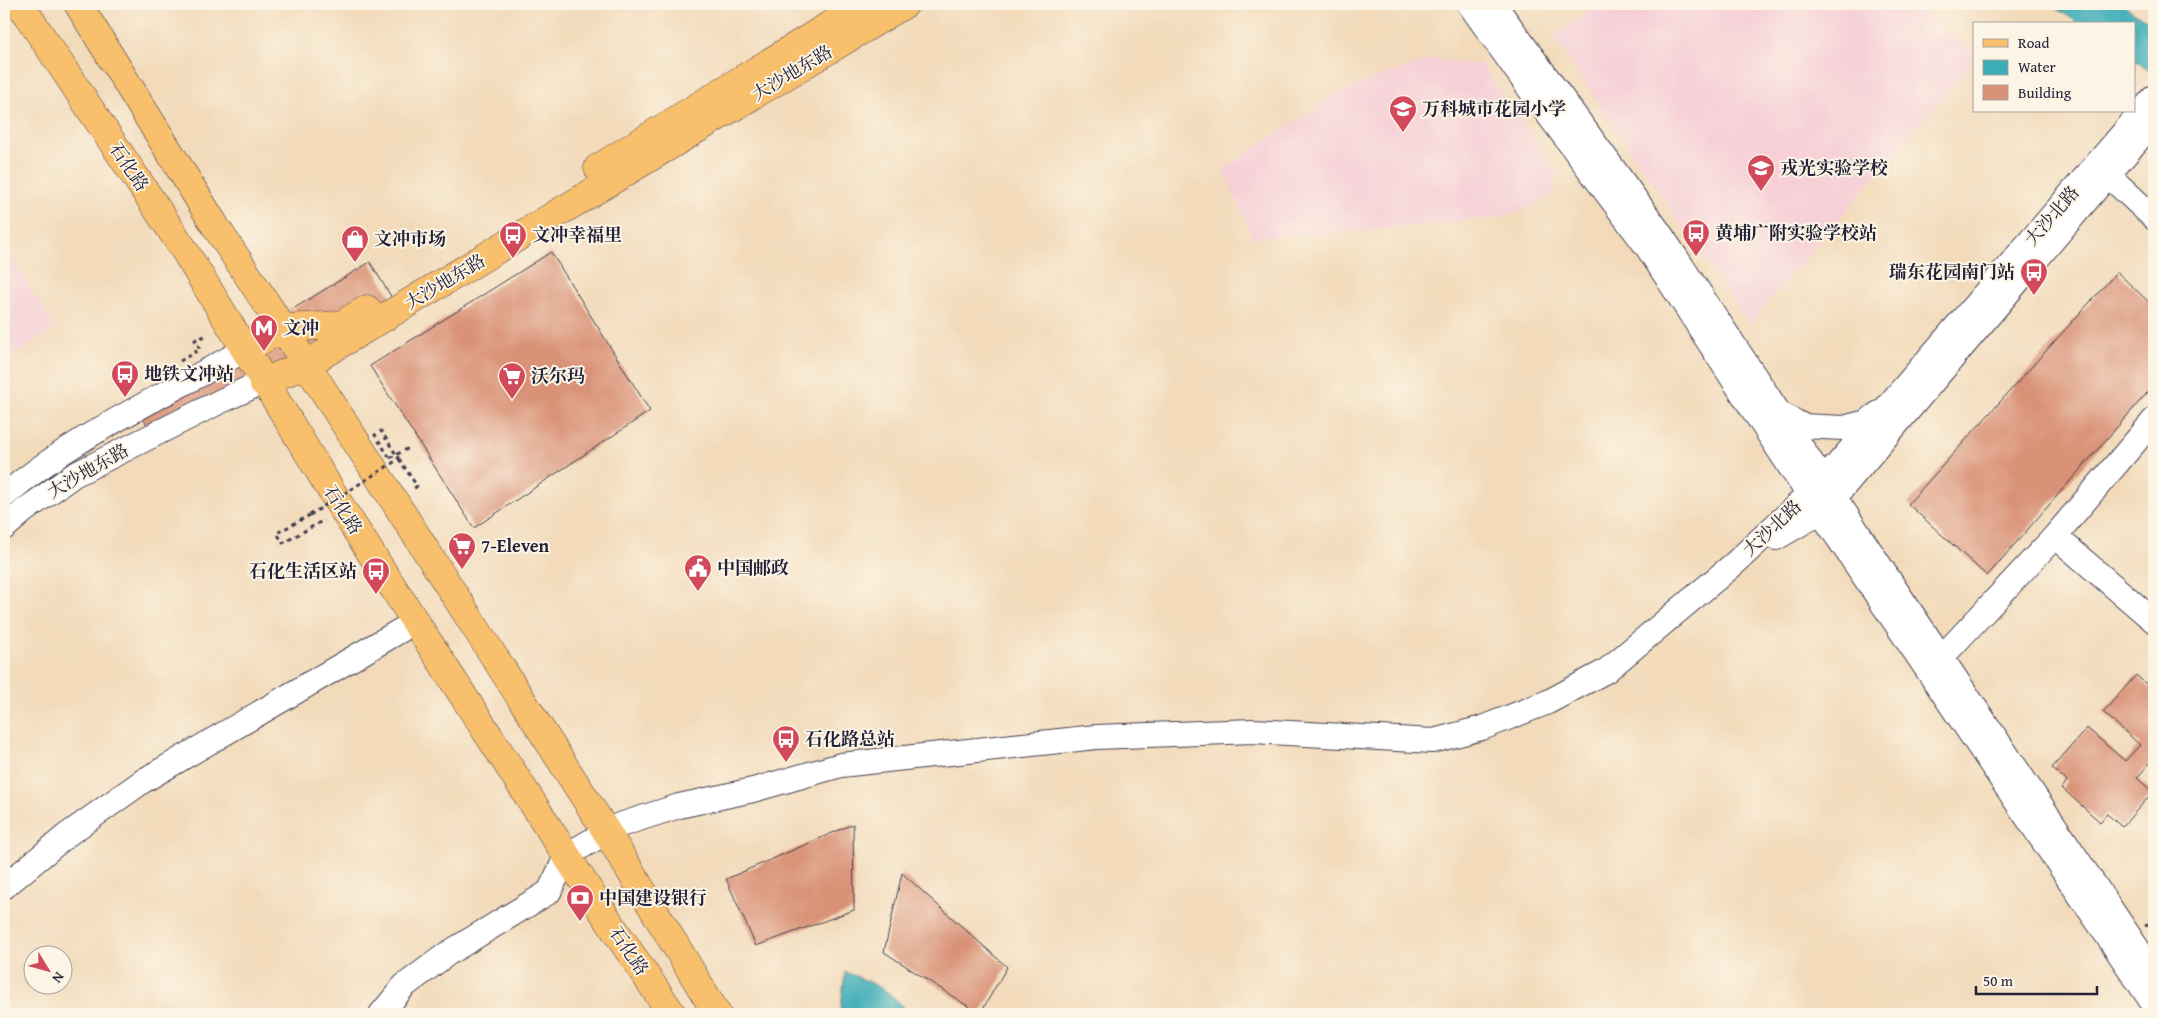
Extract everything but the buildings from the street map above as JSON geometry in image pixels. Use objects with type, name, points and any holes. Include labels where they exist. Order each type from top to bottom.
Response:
[{"type":"main road","name":"石化路","points":[[20,4],[183,248],[246,349],[264,382],[415,622],[672,1014]]},
{"type":"main road","points":[[78,4],[206,210],[307,364],[606,831],[717,1014]]},
{"type":"main road","name":"大沙地东路","points":[[246,349],[283,328],[341,325],[483,240],[864,4]]},
{"type":"main road","name":"大沙地东路","points":[[264,382],[307,364],[905,4]]},
{"type":"street","points":[[1469,4],[1540,105],[1647,247],[1822,496],[1933,663],[2154,1005]]},
{"type":"street","points":[[1494,4],[1660,233],[1779,413],[1822,496]]},
{"type":"street","name":"大沙北路","points":[[567,855],[606,831],[644,816],[679,806],[754,790],[841,764],[1096,737],[1136,735],[1253,731],[1433,741],[1490,725],[1548,702],[1606,671],[1734,564],[1822,496],[2109,176],[2145,124],[2154,97]]},
{"type":"street","name":"大沙北路","points":[[1822,496],[1885,410],[2145,124]]},
{"type":"street","points":[[2109,176],[2154,218]]},
{"type":"street","name":"大沙地东路","points":[[4,496],[46,463],[109,424],[246,349]]},
{"type":"street","name":"大沙地东路","points":[[4,528],[25,510],[74,475],[221,401],[264,382]]},
{"type":"street","points":[[1779,413],[1803,426],[1843,428],[1866,422],[1885,410]]},
{"type":"street","points":[[1933,663],[2055,536],[2154,420]]},
{"type":"street","points":[[109,424],[123,450]]},
{"type":"street","points":[[2055,536],[2154,621]]},
{"type":"street","points":[[4,888],[67,835],[143,780],[415,622]]},
{"type":"street","points":[[1933,663],[2154,973]]},
{"type":"street","points":[[381,1014],[404,986],[447,954],[549,892],[567,855]]},
{"type":"path","points":[[173,365],[200,349],[195,340],[208,335]]},
{"type":"path","points":[[407,483],[412,490],[417,486],[399,459],[381,431],[375,435],[390,458],[408,448]]},
{"type":"path","points":[[328,518],[283,543],[277,533],[399,459]]},
{"type":"shaded area","name":"戎光实验学校","points":[[1598,4],[1911,4],[1973,50],[1973,61],[1749,325],[1553,36]]},
{"type":"shaded area","name":"万科城市花园小学","points":[[1434,59],[1482,65],[1557,173],[1552,193],[1533,207],[1506,216],[1388,229],[1253,238],[1223,169],[1332,97],[1376,77]]},
{"type":"shaded area","points":[[4,246],[55,328],[4,361]]},
{"type":"water","points":[[2049,4],[2121,4],[2154,25],[2154,73],[2136,61],[2136,22],[2077,22]]},
{"type":"water","points":[[845,972],[872,983],[888,993],[903,1006],[908,1014],[840,1014]]},
{"type":"place","name":"万科城市花园小学","points":[[1403,133]]},
{"type":"place","name":"戎光实验学校","points":[[1761,192]]},
{"type":"place","name":"黄埔广附实验学校站","points":[[1696,257]]},
{"type":"place","name":"文冲幸福里","points":[[513,259]]},
{"type":"place","name":"文冲市场","points":[[355,263]]},
{"type":"place","name":"瑞东花园南门站","points":[[2034,296]]},
{"type":"place","name":"文冲","points":[[264,352]]},
{"type":"place","name":"地铁文冲站","points":[[125,398]]},
{"type":"place","name":"沃尔玛","points":[[512,400]]},
{"type":"place","name":"7-Eleven","points":[[462,570]]},
{"type":"place","name":"中国邮政","points":[[698,592]]},
{"type":"place","name":"石化生活区站","points":[[376,595]]},
{"type":"place","name":"石化路总站","points":[[786,763]]},
{"type":"place","name":"中国建设银行","points":[[580,922]]}]
